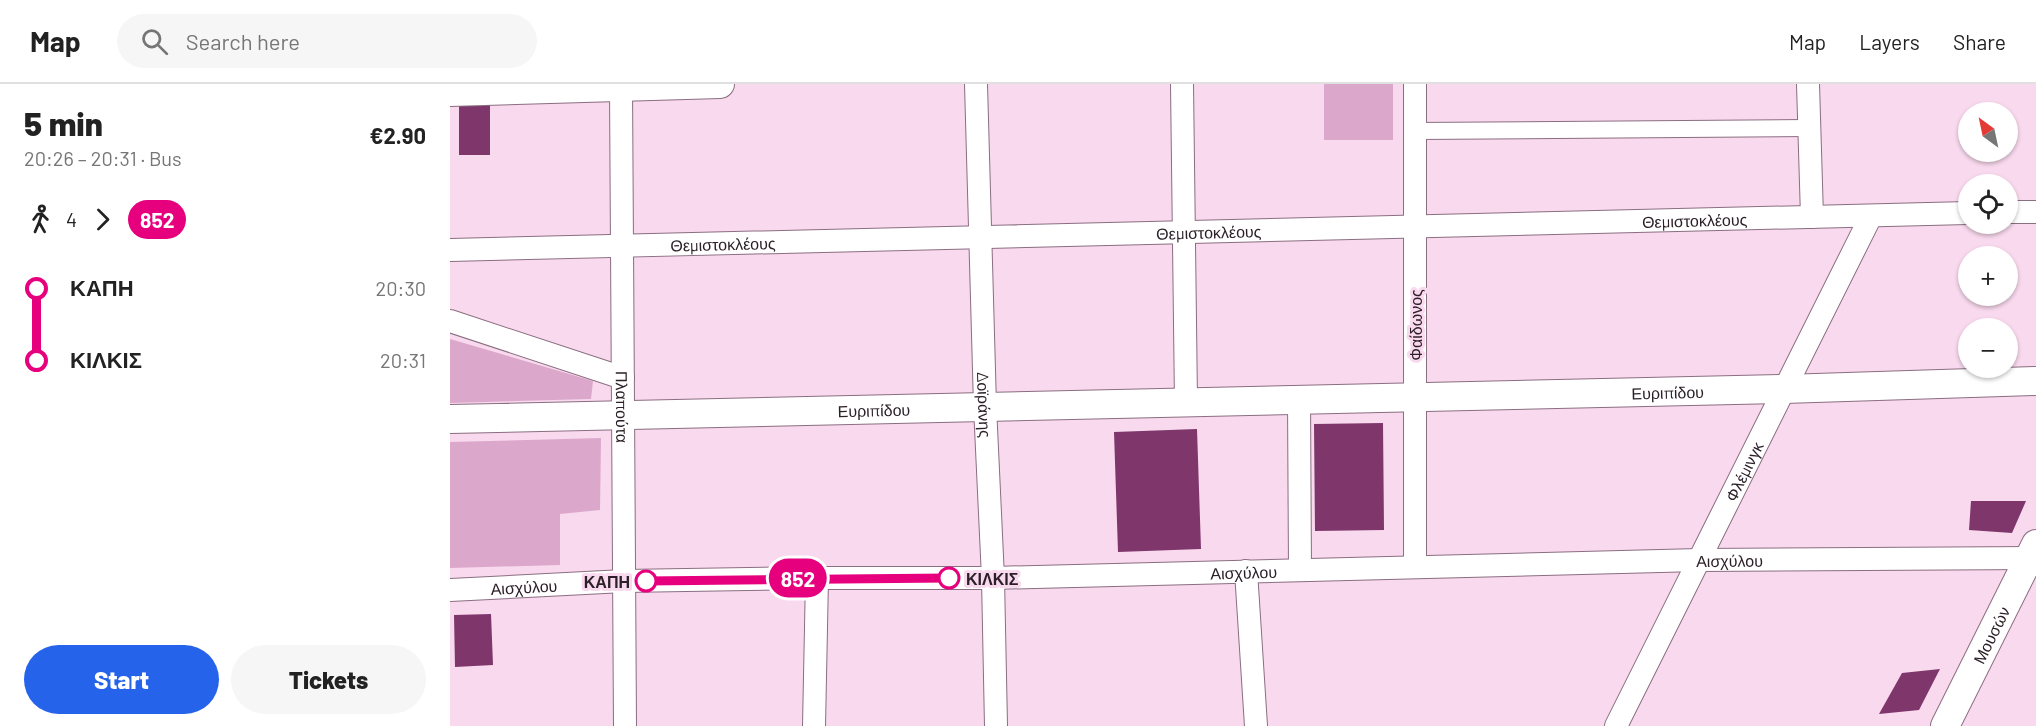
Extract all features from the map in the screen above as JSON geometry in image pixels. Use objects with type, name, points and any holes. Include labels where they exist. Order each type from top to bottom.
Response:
[{"type":"street","points":[[450,92],[578,86],[720,84]]},
{"type":"street","name":"Δοϊράνης","points":[[976,84],[996,726]]},
{"type":"street","points":[[1182,84],[1186,402]]},
{"type":"street","name":"Φαίδωνος","points":[[1415,84],[1415,567]]},
{"type":"street","points":[[1808,84],[1812,217]]},
{"type":"street","name":"Πλαπούτα","points":[[621,87],[625,726]]},
{"type":"street","points":[[1415,131],[1809,128]]},
{"type":"street","points":[[2018,212],[2036,212]]},
{"type":"street","name":"Θεμιστοκλέους","points":[[450,250],[1958,213]]},
{"type":"street","name":"Φλέμινγκ","points":[[1616,726],[1871,216]]},
{"type":"street","points":[[450,321],[623,378]]},
{"type":"street","name":"Ευριπίδου","points":[[450,419],[1784,389],[2036,381]]},
{"type":"street","points":[[1299,399],[1300,570]]},
{"type":"street","name":"Αισχύλου","points":[[450,590],[624,582],[817,578],[993,578],[2034,554]]},
{"type":"street","name":"Μουσών","points":[[1945,726],[2034,554]]},
{"type":"street","points":[[1245,571],[1256,726]]},
{"type":"street","points":[[814,726],[817,578]]},
{"type":"shaded area","points":[[1324,84],[1393,84],[1393,140],[1324,140]]},
{"type":"shaded area","points":[[450,339],[593,381],[591,399],[450,403]]},
{"type":"shaded area","points":[[601,438],[600,510],[560,514],[560,565],[450,568],[450,442]]},
{"type":"building","points":[[459,102],[490,102],[490,155],[459,155]]},
{"type":"building","points":[[1383,423],[1384,530],[1315,531],[1314,424]]},
{"type":"building","points":[[1197,429],[1201,549],[1118,552],[1114,432]]},
{"type":"building","points":[[1971,501],[2026,501],[2012,533],[1969,530]]},
{"type":"building","points":[[491,614],[493,665],[455,667],[454,615]]},
{"type":"building","points":[[1940,669],[1919,710],[1879,714],[1902,673]]},
{"type":"bus line","name":"852","points":[[646,581],[949,578]]},
{"type":"place","name":"ΚΙΛΚΙΣ","points":[[949,578]]},
{"type":"place","name":"ΚΑΠΗ","points":[[646,581]]}]
